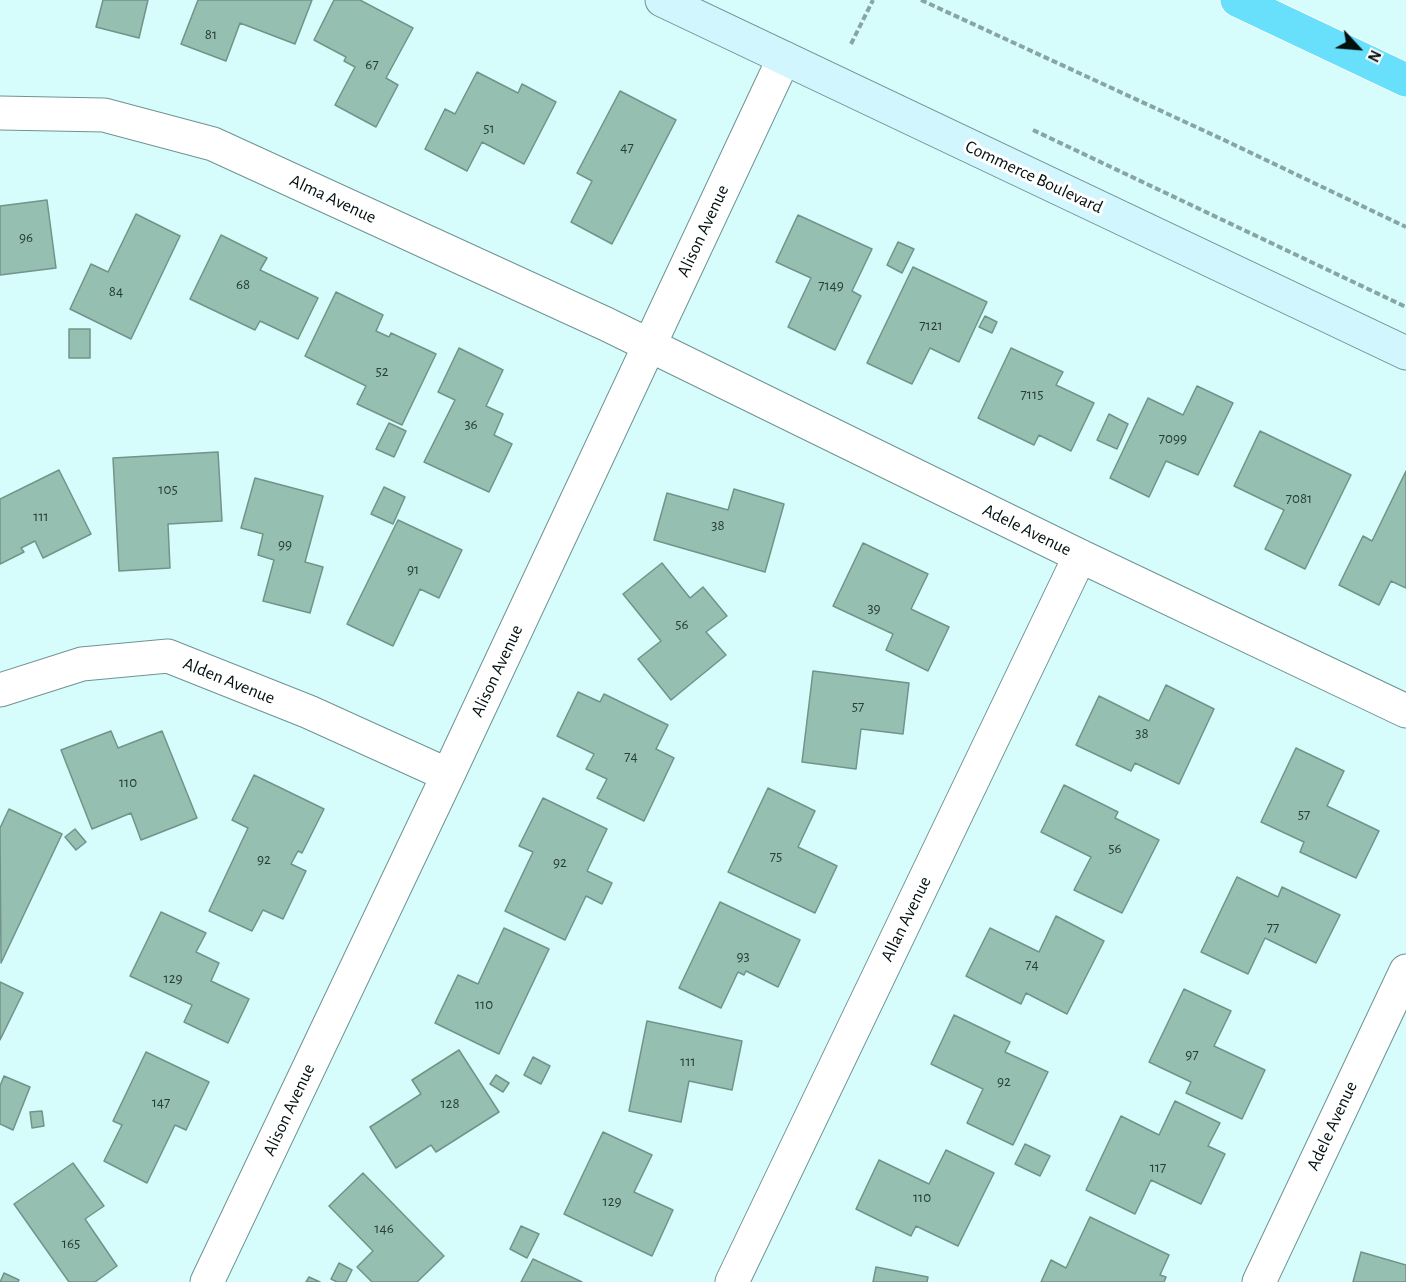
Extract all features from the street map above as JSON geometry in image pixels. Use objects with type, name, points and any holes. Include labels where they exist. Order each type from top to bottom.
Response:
[{"type":"highway","points":[[1237,0],[1406,80]]},
{"type":"street","name":"Commerce Boulevard","points":[[662,0],[1406,353]]},
{"type":"street","name":"Alison Avenue","points":[[207,1282],[448,775],[783,58]]},
{"type":"street","name":"Alma Avenue","points":[[0,113],[104,116],[213,144],[606,324],[649,346]]},
{"type":"street","name":"Adele Avenue","points":[[649,346],[1080,556],[1406,711]]},
{"type":"street","name":"Allan Avenue","points":[[732,1282],[1080,556]]},
{"type":"street","name":"Alden Avenue","points":[[0,690],[82,664],[168,656],[309,712],[448,775]]},
{"type":"street","name":"Adele Avenue","points":[[1259,1282],[1406,971]]},
{"type":"path","points":[[851,44],[873,0]]},
{"type":"path","points":[[921,0],[1406,227]]},
{"type":"path","points":[[1032,130],[1406,306]]},
{"type":"building","points":[[103,0],[148,0],[139,38],[96,27]]},
{"type":"building","points":[[198,0],[312,0],[295,44],[240,23],[226,61],[181,44]]},
{"type":"building","points":[[334,0],[360,0],[413,28],[386,78],[398,85],[376,127],[335,105],[355,67],[344,61],[346,57],[314,40]]},
{"type":"building","points":[[477,72],[518,93],[522,84],[556,102],[524,164],[482,142],[467,171],[425,149],[445,109],[455,114]]},
{"type":"building","points":[[620,91],[676,120],[612,244],[571,222],[592,181],[577,173]]},
{"type":"building","points":[[47,200],[56,268],[0,275],[0,206]]},
{"type":"building","points":[[136,214],[180,236],[131,339],[70,309],[91,264],[108,272]]},
{"type":"building","points":[[798,215],[872,249],[852,291],[861,296],[835,350],[788,327],[811,278],[776,262]]},
{"type":"building","points":[[221,235],[267,258],[260,270],[318,298],[298,339],[260,321],[255,330],[190,299]]},
{"type":"building","points":[[898,242],[914,249],[902,273],[887,265]]},
{"type":"building","points":[[913,267],[987,302],[959,362],[930,348],[912,384],[867,363]]},
{"type":"building","points":[[336,292],[383,315],[376,331],[389,337],[391,333],[436,354],[402,425],[357,404],[366,386],[305,356]]},
{"type":"building","points":[[985,316],[997,322],[992,333],[979,327]]},
{"type":"building","points":[[69,329],[90,329],[90,358],[69,358]]},
{"type":"building","points":[[459,348],[503,370],[486,406],[503,414],[494,435],[512,444],[489,492],[424,462],[455,400],[438,392]]},
{"type":"building","points":[[1011,348],[1063,372],[1056,385],[1094,403],[1071,451],[1039,435],[1034,445],[978,418]]},
{"type":"building","points":[[1197,386],[1233,403],[1198,475],[1166,461],[1149,497],[1110,478],[1148,398],[1183,415]]},
{"type":"building","points":[[1109,414],[1128,424],[1117,449],[1097,440]]},
{"type":"building","points":[[389,423],[406,431],[394,457],[376,449]]},
{"type":"building","points":[[1260,431],[1351,475],[1305,569],[1265,549],[1284,510],[1234,486]]},
{"type":"building","points":[[218,452],[222,521],[168,524],[170,568],[119,571],[113,458]]},
{"type":"building","points":[[59,470],[91,534],[43,558],[35,541],[21,548],[24,552],[0,564],[0,499]]},
{"type":"building","points":[[1406,471],[1406,588],[1391,581],[1379,605],[1339,585],[1363,536],[1372,541]]},
{"type":"building","points":[[255,478],[323,496],[305,562],[323,567],[310,613],[263,601],[274,560],[258,555],[263,534],[241,528]]},
{"type":"building","points":[[384,487],[405,497],[393,524],[371,514]]},
{"type":"building","points":[[734,489],[784,504],[765,572],[654,540],[667,493],[728,510]]},
{"type":"building","points":[[398,520],[462,550],[439,598],[420,589],[393,646],[347,624]]},
{"type":"building","points":[[863,543],[928,574],[911,609],[949,627],[928,671],[886,650],[893,634],[833,606]]},
{"type":"building","points":[[662,563],[690,598],[703,587],[727,616],[706,632],[726,655],[671,700],[638,659],[661,641],[623,594]]},
{"type":"building","points":[[813,671],[909,683],[903,734],[861,729],[856,769],[802,762]]},
{"type":"building","points":[[1166,685],[1214,709],[1179,784],[1135,763],[1131,771],[1076,745],[1099,696],[1149,721]]},
{"type":"building","points":[[578,692],[600,702],[604,694],[668,725],[656,749],[674,758],[644,821],[597,798],[607,779],[586,769],[594,754],[557,736]]},
{"type":"building","points":[[111,731],[118,748],[162,731],[197,818],[141,840],[131,813],[92,829],[61,750]]},
{"type":"building","points":[[1296,748],[1344,771],[1327,806],[1379,831],[1356,878],[1300,852],[1304,842],[1261,822]]},
{"type":"building","points":[[254,775],[324,809],[302,853],[298,851],[291,864],[306,871],[283,919],[263,910],[252,931],[209,911],[248,828],[232,820]]},
{"type":"building","points":[[1064,785],[1118,812],[1115,818],[1159,840],[1122,913],[1074,890],[1091,857],[1041,832]]},
{"type":"building","points":[[768,788],[815,811],[798,847],[837,866],[815,913],[728,872]]},
{"type":"building","points":[[543,798],[607,829],[587,871],[612,883],[602,904],[586,896],[565,940],[505,911],[533,852],[519,846]]},
{"type":"building","points":[[9,809],[62,834],[1,963],[0,828]]},
{"type":"building","points":[[75,829],[86,842],[76,850],[65,837]]},
{"type":"building","points":[[1237,877],[1278,897],[1282,887],[1340,915],[1316,963],[1265,938],[1248,974],[1201,952]]},
{"type":"building","points":[[720,902],[800,940],[778,987],[746,971],[744,975],[738,972],[721,1008],[679,988]]},
{"type":"building","points":[[161,912],[206,933],[196,952],[219,963],[211,981],[249,999],[228,1043],[184,1022],[192,1005],[130,976]]},
{"type":"building","points":[[1056,916],[1104,941],[1067,1014],[1026,993],[1021,1004],[966,976],[990,928],[1039,952]]},
{"type":"building","points":[[504,928],[549,949],[499,1054],[435,1023],[458,975],[478,984]]},
{"type":"building","points":[[0,982],[23,993],[0,1040]]},
{"type":"building","points":[[1184,989],[1231,1011],[1214,1046],[1265,1070],[1242,1119],[1186,1093],[1191,1082],[1149,1062]]},
{"type":"building","points":[[954,1015],[1010,1042],[1005,1052],[1048,1072],[1013,1145],[967,1123],[983,1089],[931,1064]]},
{"type":"building","points":[[647,1021],[742,1041],[732,1090],[689,1081],[681,1122],[629,1111]]},
{"type":"building","points":[[459,1050],[499,1112],[436,1152],[431,1145],[396,1168],[370,1127],[421,1094],[412,1080]]},
{"type":"building","points":[[146,1052],[209,1082],[186,1130],[175,1125],[147,1183],[104,1161],[122,1125],[113,1121]]},
{"type":"building","points":[[533,1057],[550,1066],[541,1084],[524,1075]]},
{"type":"building","points":[[496,1075],[509,1083],[503,1092],[490,1084]]},
{"type":"building","points":[[4,1076],[30,1087],[13,1130],[0,1124],[0,1086]]},
{"type":"building","points":[[1175,1101],[1220,1123],[1208,1146],[1225,1154],[1201,1204],[1151,1180],[1135,1214],[1086,1190],[1121,1116],[1159,1135]]},
{"type":"building","points":[[42,1111],[44,1126],[32,1128],[30,1112]]},
{"type":"building","points":[[603,1132],[652,1155],[634,1192],[673,1210],[652,1256],[564,1214]]},
{"type":"building","points":[[1025,1144],[1050,1156],[1040,1176],[1015,1164]]},
{"type":"building","points":[[946,1150],[994,1173],[958,1246],[916,1226],[911,1236],[856,1209],[879,1160],[929,1184]]},
{"type":"building","points":[[73,1163],[104,1206],[85,1219],[117,1266],[95,1282],[69,1282],[14,1204]]},
{"type":"building","points":[[363,1173],[444,1256],[417,1282],[372,1282],[357,1267],[373,1251],[329,1206]]},
{"type":"building","points":[[1090,1217],[1169,1255],[1160,1275],[1166,1277],[1164,1282],[1041,1282],[1051,1260],[1066,1268]]},
{"type":"building","points":[[521,1226],[539,1234],[527,1258],[510,1249]]},
{"type":"building","points":[[1361,1252],[1406,1265],[1406,1282],[1353,1282]]},
{"type":"building","points":[[533,1259],[582,1282],[521,1282]]},
{"type":"building","points":[[339,1263],[352,1270],[346,1282],[331,1279]]},
{"type":"building","points":[[876,1267],[928,1277],[927,1282],[873,1282]]},
{"type":"building","points":[[4,1273],[19,1280],[18,1282],[0,1282]]},
{"type":"building","points":[[309,1277],[320,1282],[306,1282]]}]
